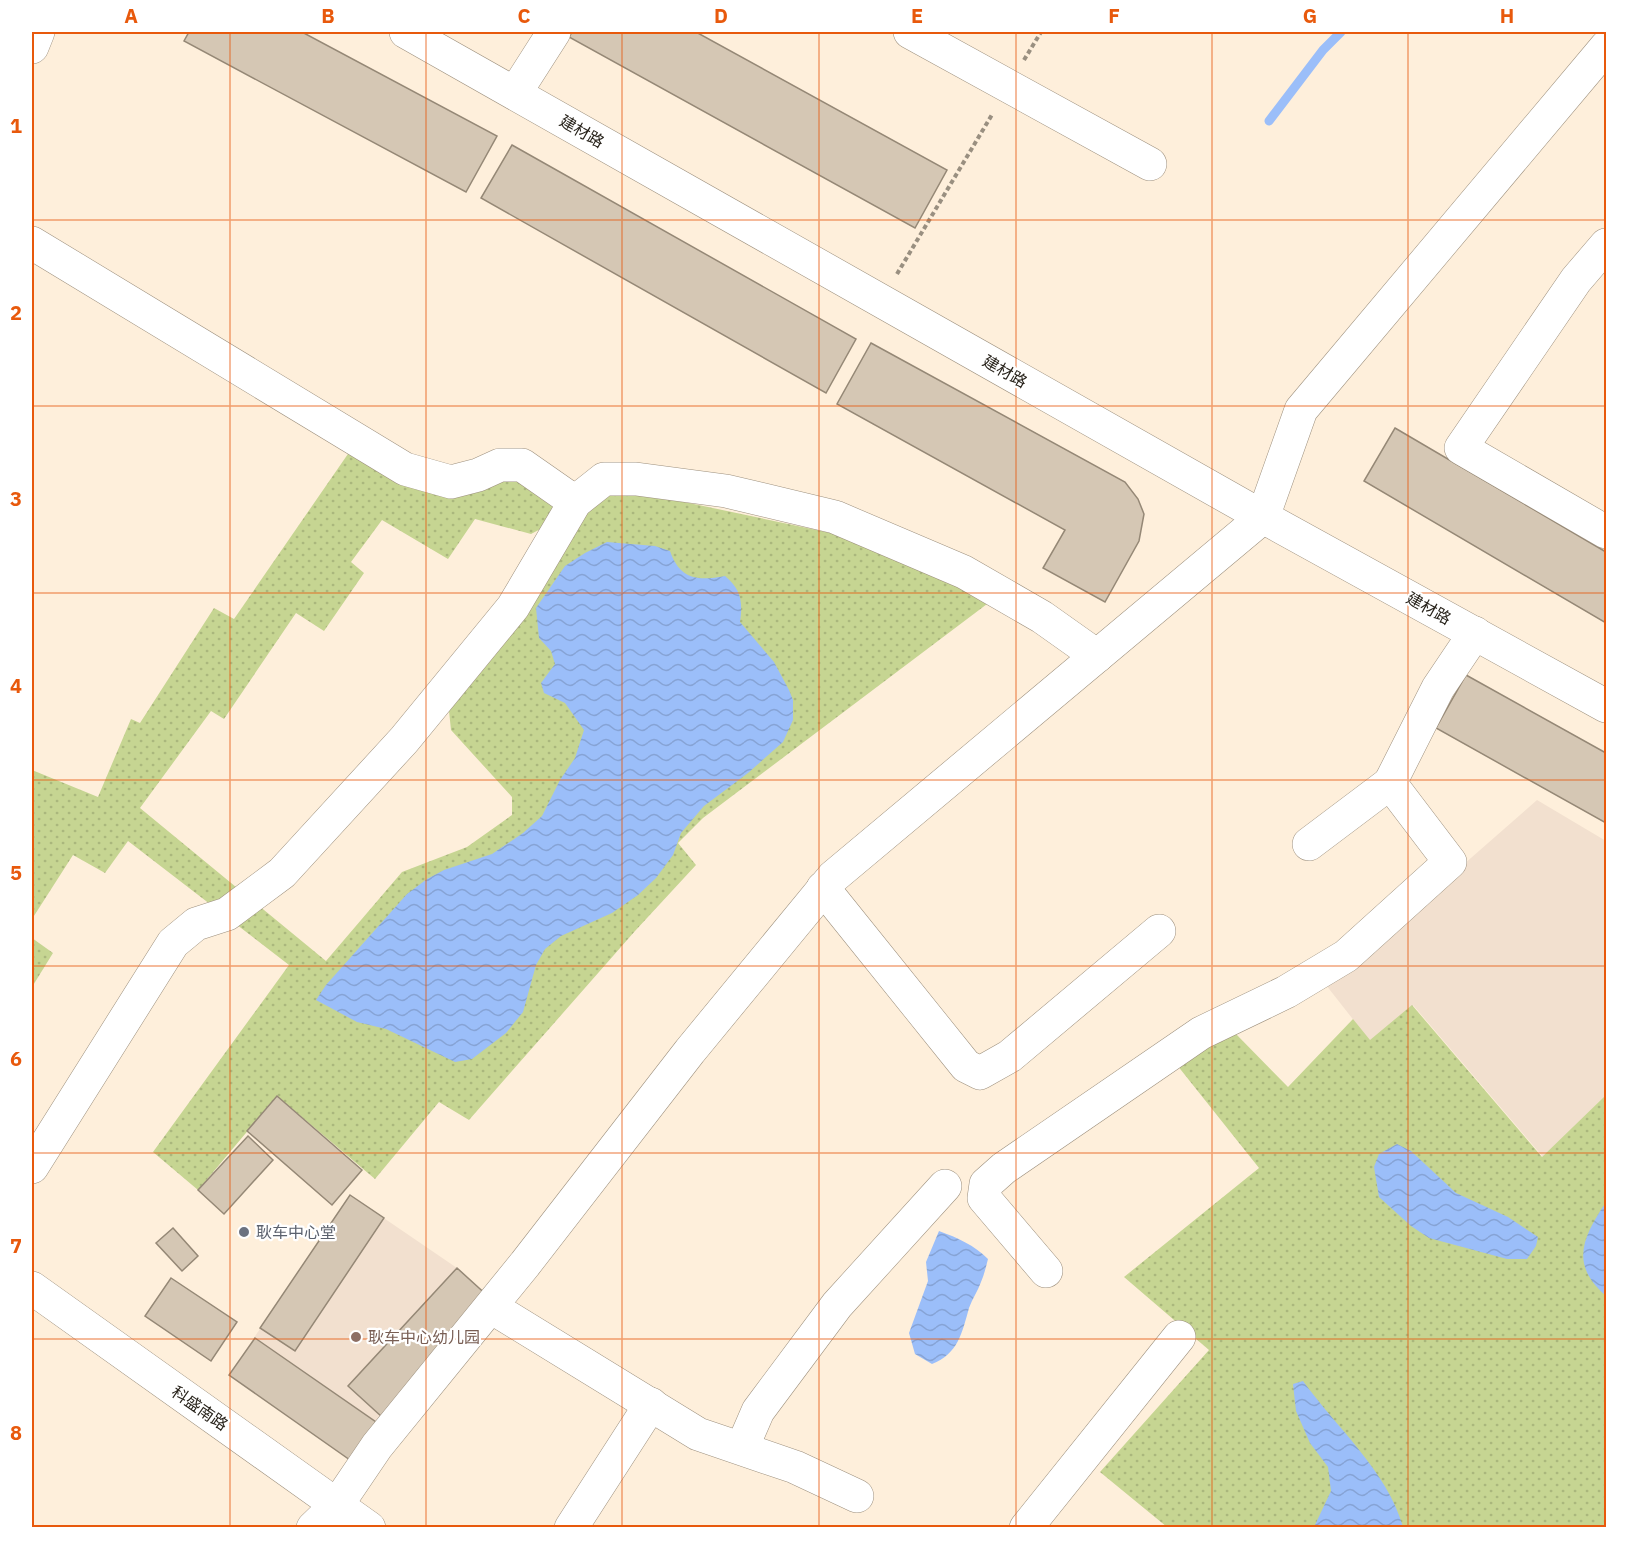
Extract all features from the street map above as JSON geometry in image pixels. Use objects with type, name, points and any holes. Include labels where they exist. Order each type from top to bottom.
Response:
[{"type":"street","points":[[32,47],[38,32]]},
{"type":"street","name":"建材路","points":[[406,32],[1263,517],[1606,706]]},
{"type":"street","points":[[515,93],[554,32]]},
{"type":"street","points":[[909,32],[1150,164]]},
{"type":"street","points":[[313,1527],[337,1505],[377,1446],[491,1306],[690,1051],[833,877],[1263,517],[1301,410],[1606,47]]},
{"type":"street","points":[[32,243],[405,470],[451,482],[478,475],[500,465],[522,465],[575,502]]},
{"type":"street","points":[[1606,246],[1576,280],[1461,448],[1606,532]]},
{"type":"street","points":[[32,1167],[173,943],[196,924],[226,914],[282,873],[397,748],[513,607],[575,502],[604,479],[636,479],[726,491],[835,517],[964,572],[1042,617],[1097,656]]},
{"type":"street","points":[[1309,844],[1390,783],[1438,688],[1475,633]]},
{"type":"street","points":[[1046,1271],[984,1198],[986,1184],[1004,1168],[1201,1033],[1286,992],[1346,956],[1450,862],[1390,783]]},
{"type":"street","points":[[823,888],[966,1066],[980,1073],[1010,1056],[1159,931]]},
{"type":"street","points":[[742,1448],[758,1411],[837,1305],[945,1186]]},
{"type":"street","name":"科盛南路","points":[[32,1288],[369,1527]]},
{"type":"street","points":[[491,1306],[698,1434],[795,1467],[857,1496]]},
{"type":"street","points":[[1026,1527],[1179,1337]]},
{"type":"street","points":[[571,1527],[651,1404]]},
{"type":"path","points":[[881,300],[1041,32]]},
{"type":"shaded area","points":[[1537,800],[1606,841],[1606,1095],[1543,1157],[1413,1005],[1370,1041],[1326,985]]},
{"type":"shaded area","name":"耿车中心幼儿园","points":[[350,1195],[457,1268],[490,1298],[350,1460],[229,1375]]},
{"type":"green space","points":[[350,451],[524,477],[553,506],[550,524],[531,534],[475,519],[448,559],[382,520],[351,562],[364,573],[324,631],[296,613],[224,719],[211,711],[140,808],[326,961],[402,872],[467,847],[512,815],[512,797],[451,730],[449,711],[585,514],[609,496],[634,492],[850,537],[991,601],[703,818],[678,843],[696,865],[469,1120],[439,1102],[375,1179],[277,1096],[198,1190],[153,1152],[289,965],[128,841],[105,873],[73,855],[32,919],[32,770],[98,797],[131,719],[140,723],[214,608],[234,619]]},
{"type":"green space","points":[[32,938],[53,953],[32,987]]},
{"type":"green space","points":[[1412,1005],[1542,1157],[1606,1095],[1606,1527],[1167,1527],[1100,1472],[1209,1350],[1124,1277],[1259,1168],[1177,1065],[1235,1033],[1288,1087],[1353,1019],[1370,1040]]},
{"type":"water","points":[[607,542],[655,546],[670,551],[674,561],[685,573],[698,578],[725,576],[735,586],[740,596],[740,622],[774,662],[793,700],[793,720],[783,742],[748,773],[704,806],[681,833],[673,855],[656,878],[638,895],[612,913],[561,936],[545,949],[536,965],[523,1012],[506,1033],[472,1059],[455,1062],[386,1029],[357,1022],[316,1000],[326,985],[407,894],[444,870],[492,854],[523,833],[542,816],[560,780],[575,758],[584,730],[565,703],[544,693],[541,683],[555,664],[551,651],[539,638],[536,608],[565,566]]},
{"type":"water","points":[[1397,1144],[1411,1151],[1456,1193],[1508,1217],[1538,1237],[1536,1246],[1527,1259],[1507,1259],[1429,1238],[1411,1226],[1379,1197],[1374,1167],[1379,1154]]},
{"type":"water","points":[[1606,1202],[1606,1296],[1587,1273],[1584,1250],[1591,1227]]},
{"type":"water","points":[[939,1231],[965,1242],[988,1259],[958,1342],[948,1355],[932,1364],[915,1354],[909,1333],[928,1281],[926,1262]]},
{"type":"water","points":[[1303,1381],[1386,1487],[1403,1527],[1314,1527],[1331,1491],[1328,1467],[1310,1443],[1296,1411],[1293,1384]]},
{"type":"building","points":[[189,32],[302,32],[497,136],[466,192],[184,41]]},
{"type":"building","points":[[572,32],[696,32],[947,170],[915,228],[569,37]]},
{"type":"building","points":[[512,145],[856,339],[826,393],[481,198]]},
{"type":"building","points":[[871,343],[1125,482],[1138,499],[1144,514],[1139,541],[1105,602],[1043,568],[1065,530],[837,404]]},
{"type":"building","points":[[1395,428],[1606,552],[1606,623],[1364,481]]},
{"type":"building","points":[[1466,675],[1606,753],[1606,823],[1436,728]]},
{"type":"building","points":[[277,1096],[362,1170],[332,1205],[247,1131]]},
{"type":"building","points":[[248,1136],[273,1160],[224,1214],[198,1190]]},
{"type":"building","points":[[350,1195],[384,1218],[295,1351],[260,1328]]},
{"type":"building","points":[[173,1228],[198,1256],[182,1271],[156,1243]]},
{"type":"building","points":[[457,1268],[490,1298],[382,1417],[348,1386]]},
{"type":"building","points":[[171,1278],[237,1322],[211,1361],[145,1316]]},
{"type":"building","points":[[255,1338],[376,1422],[350,1460],[229,1375]]},
{"type":"waterway","points":[[1269,121],[1323,50],[1341,32]]},
{"type":"place","name":"耿车中心堂","points":[[244,1232]]},
{"type":"place","name":"耿车中心幼儿园","points":[[356,1337]]}]
